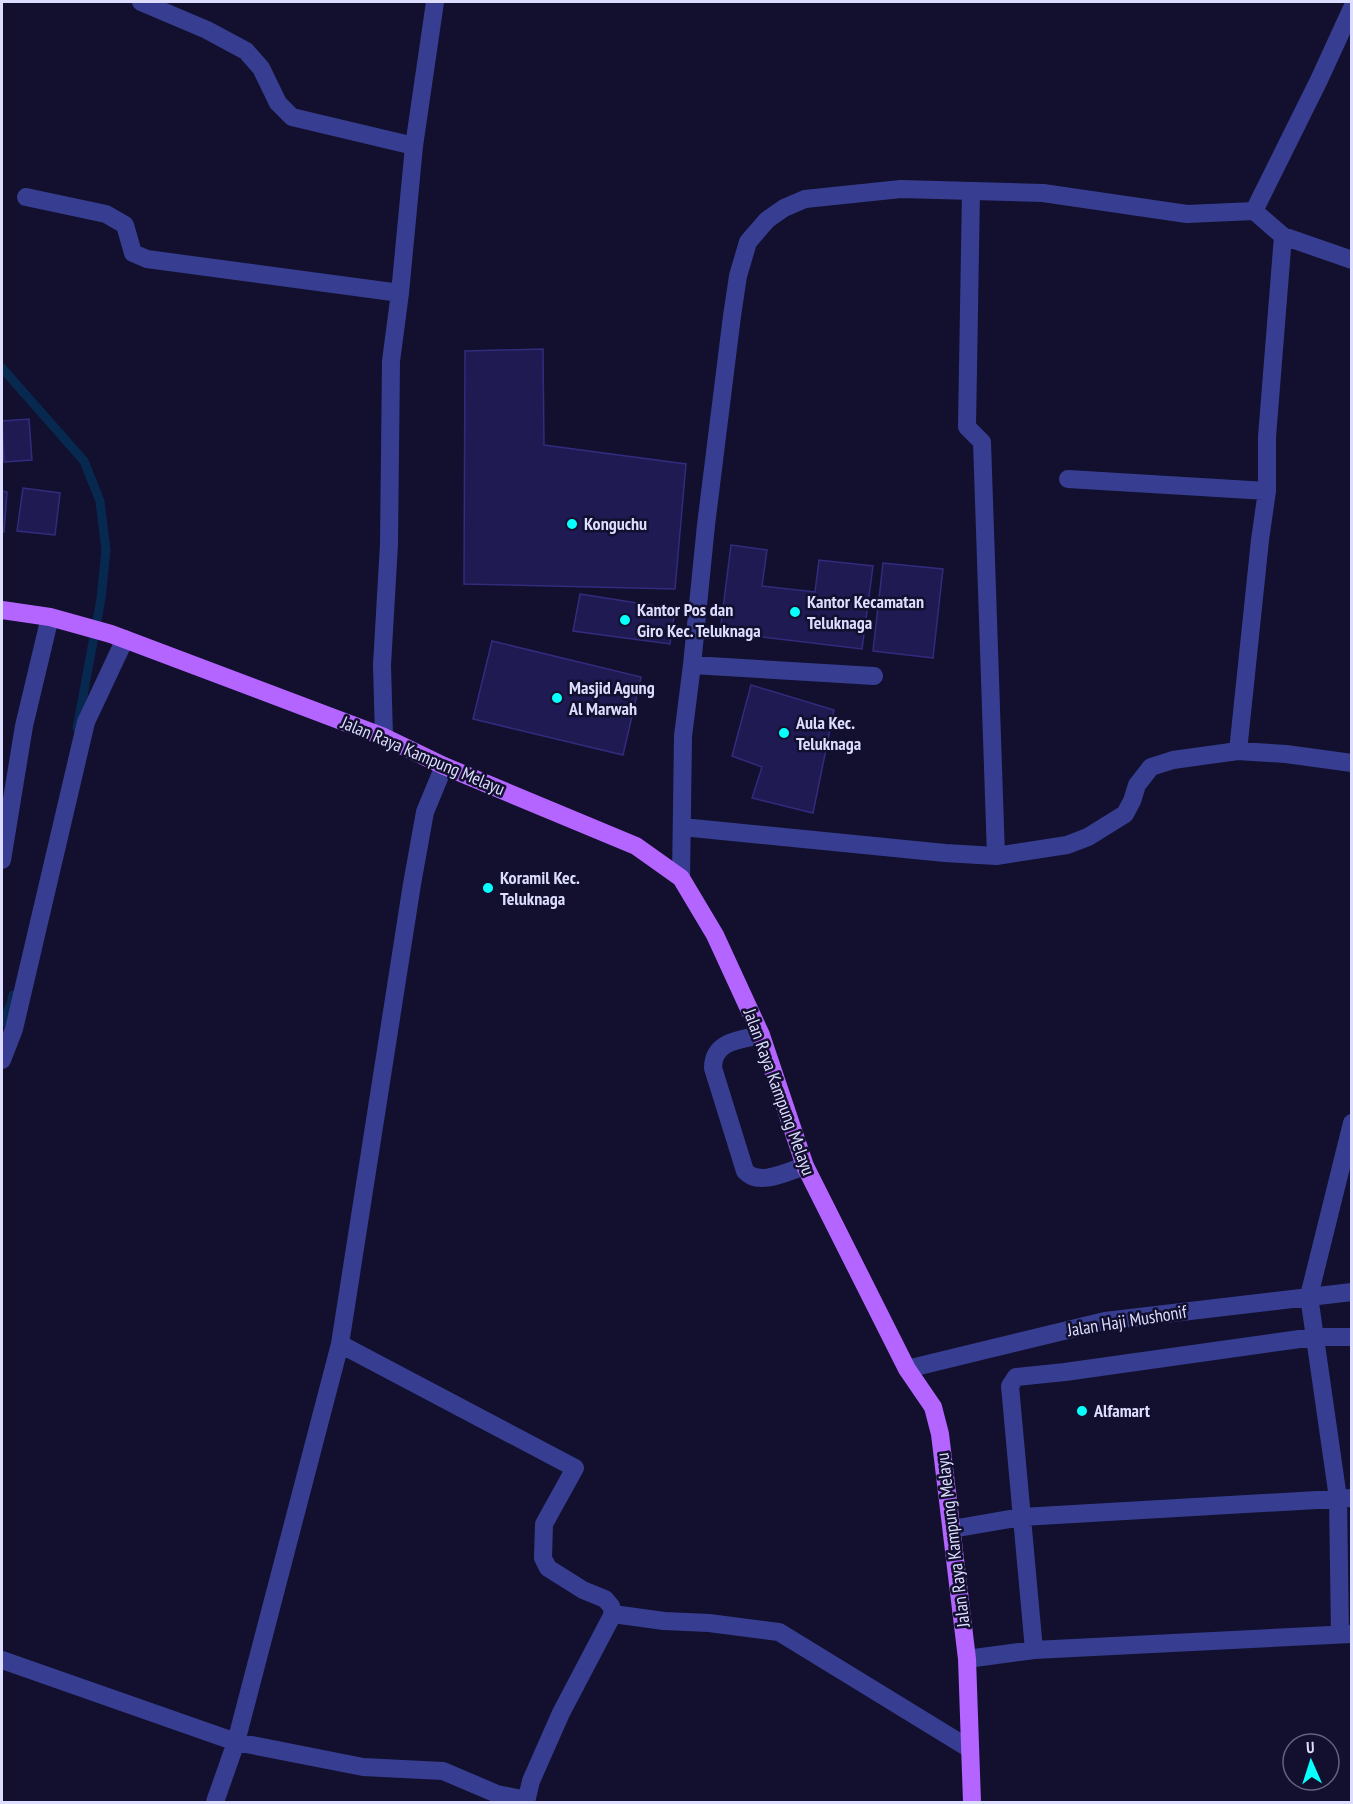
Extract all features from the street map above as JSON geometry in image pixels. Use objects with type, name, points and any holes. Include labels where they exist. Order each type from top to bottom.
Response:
[{"type":"main road","name":"Jalan Raya Kampung Melayu","points":[[2,610],[50,617],[118,636],[384,737],[444,766],[636,846],[681,878],[715,935],[761,1035],[805,1166],[906,1369],[933,1407],[940,1434],[967,1659],[972,1803]]},
{"type":"street","points":[[141,2],[207,30],[246,51],[261,68],[278,103],[292,117],[414,146]]},
{"type":"street","points":[[384,737],[382,665],[389,543],[392,361],[414,146],[435,2]]},
{"type":"street","points":[[1254,211],[1352,8]]},
{"type":"street","points":[[681,878],[683,736],[732,316],[738,276],[748,242],[767,220],[784,208],[805,199],[901,189],[1044,193],[1187,214],[1254,211],[1283,236],[1352,260]]},
{"type":"street","points":[[971,191],[967,427],[982,442],[996,856]]},
{"type":"street","points":[[27,196],[106,214],[125,225],[133,253],[147,259],[400,293]]},
{"type":"street","points":[[1238,751],[1267,491],[1267,437],[1283,236]]},
{"type":"street","points":[[1068,479],[1267,491]]},
{"type":"street","points":[[2,860],[4,833],[24,726],[50,617]]},
{"type":"street","points":[[2,1060],[14,1029],[87,722],[118,636]]},
{"type":"street","points":[[693,665],[874,676]]},
{"type":"street","points":[[682,827],[996,856],[1067,845],[1088,837],[1125,814],[1137,785],[1151,767],[1173,760],[1238,751],[1286,754],[1352,763]]},
{"type":"street","points":[[215,1803],[236,1742],[340,1344],[411,884],[425,812],[444,766]]},
{"type":"street","points":[[761,1035],[728,1042],[720,1047],[713,1060],[713,1068],[745,1171],[752,1177],[763,1179],[805,1166]]},
{"type":"street","points":[[967,1659],[1034,1650],[1346,1634],[1345,1498],[1314,1337],[1309,1296],[1352,1123]]},
{"type":"street","name":"Jalan Haji Mushonif","points":[[906,1369],[1105,1321],[1352,1292]]},
{"type":"street","points":[[1034,1650],[1010,1386],[1016,1377],[1314,1337],[1352,1337]]},
{"type":"street","points":[[2,1660],[236,1742],[363,1767],[443,1772],[497,1794],[526,1801],[531,1782],[561,1713],[613,1614],[611,1606],[605,1599],[583,1590],[549,1568],[543,1558],[544,1524],[575,1468],[340,1344]]},
{"type":"street","points":[[952,1529],[1022,1517],[1345,1498]]},
{"type":"street","points":[[613,1614],[779,1632],[970,1749]]},
{"type":"building","name":"Konguchu","points":[[543,349],[544,445],[686,464],[675,589],[464,584],[465,351]]},
{"type":"building","points":[[29,419],[32,460],[4,462],[2,421]]},
{"type":"building","points":[[23,488],[60,493],[55,535],[17,531]]},
{"type":"building","points":[[2,491],[7,492],[4,532],[2,532]]},
{"type":"building","name":"Kantor Kecamatan Teluknaga","points":[[731,545],[767,550],[762,586],[815,592],[819,560],[873,566],[862,649],[720,632]]},
{"type":"building","points":[[883,563],[943,569],[933,658],[873,651]]},
{"type":"building","name":"Kantor Pos dan Giro Kec. Teluknaga","points":[[580,594],[675,609],[670,644],[573,631]]},
{"type":"building","name":"Masjid Agung Al Marwah","points":[[492,641],[641,677],[623,755],[473,719]]},
{"type":"building","name":"Aula Kec. Teluknaga","points":[[751,685],[834,710],[813,813],[752,798],[762,767],[732,756]]},
{"type":"waterway","points":[[2,368],[84,461],[100,501],[106,550],[101,599],[77,728]]},
{"type":"waterway","points":[[2,1023],[13,995]]},
{"type":"place","name":"Konguchu","points":[[572,524]]},
{"type":"place","name":"Kantor Kecamatan Teluknaga","points":[[795,612]]},
{"type":"place","name":"Kantor Pos dan Giro Kec. Teluknaga","points":[[625,620]]},
{"type":"place","name":"Masjid Agung Al Marwah","points":[[557,698]]},
{"type":"place","name":"Aula Kec. Teluknaga","points":[[784,733]]},
{"type":"place","name":"Koramil Kec. Teluknaga","points":[[488,888]]},
{"type":"place","name":"Alfamart","points":[[1082,1411]]}]
